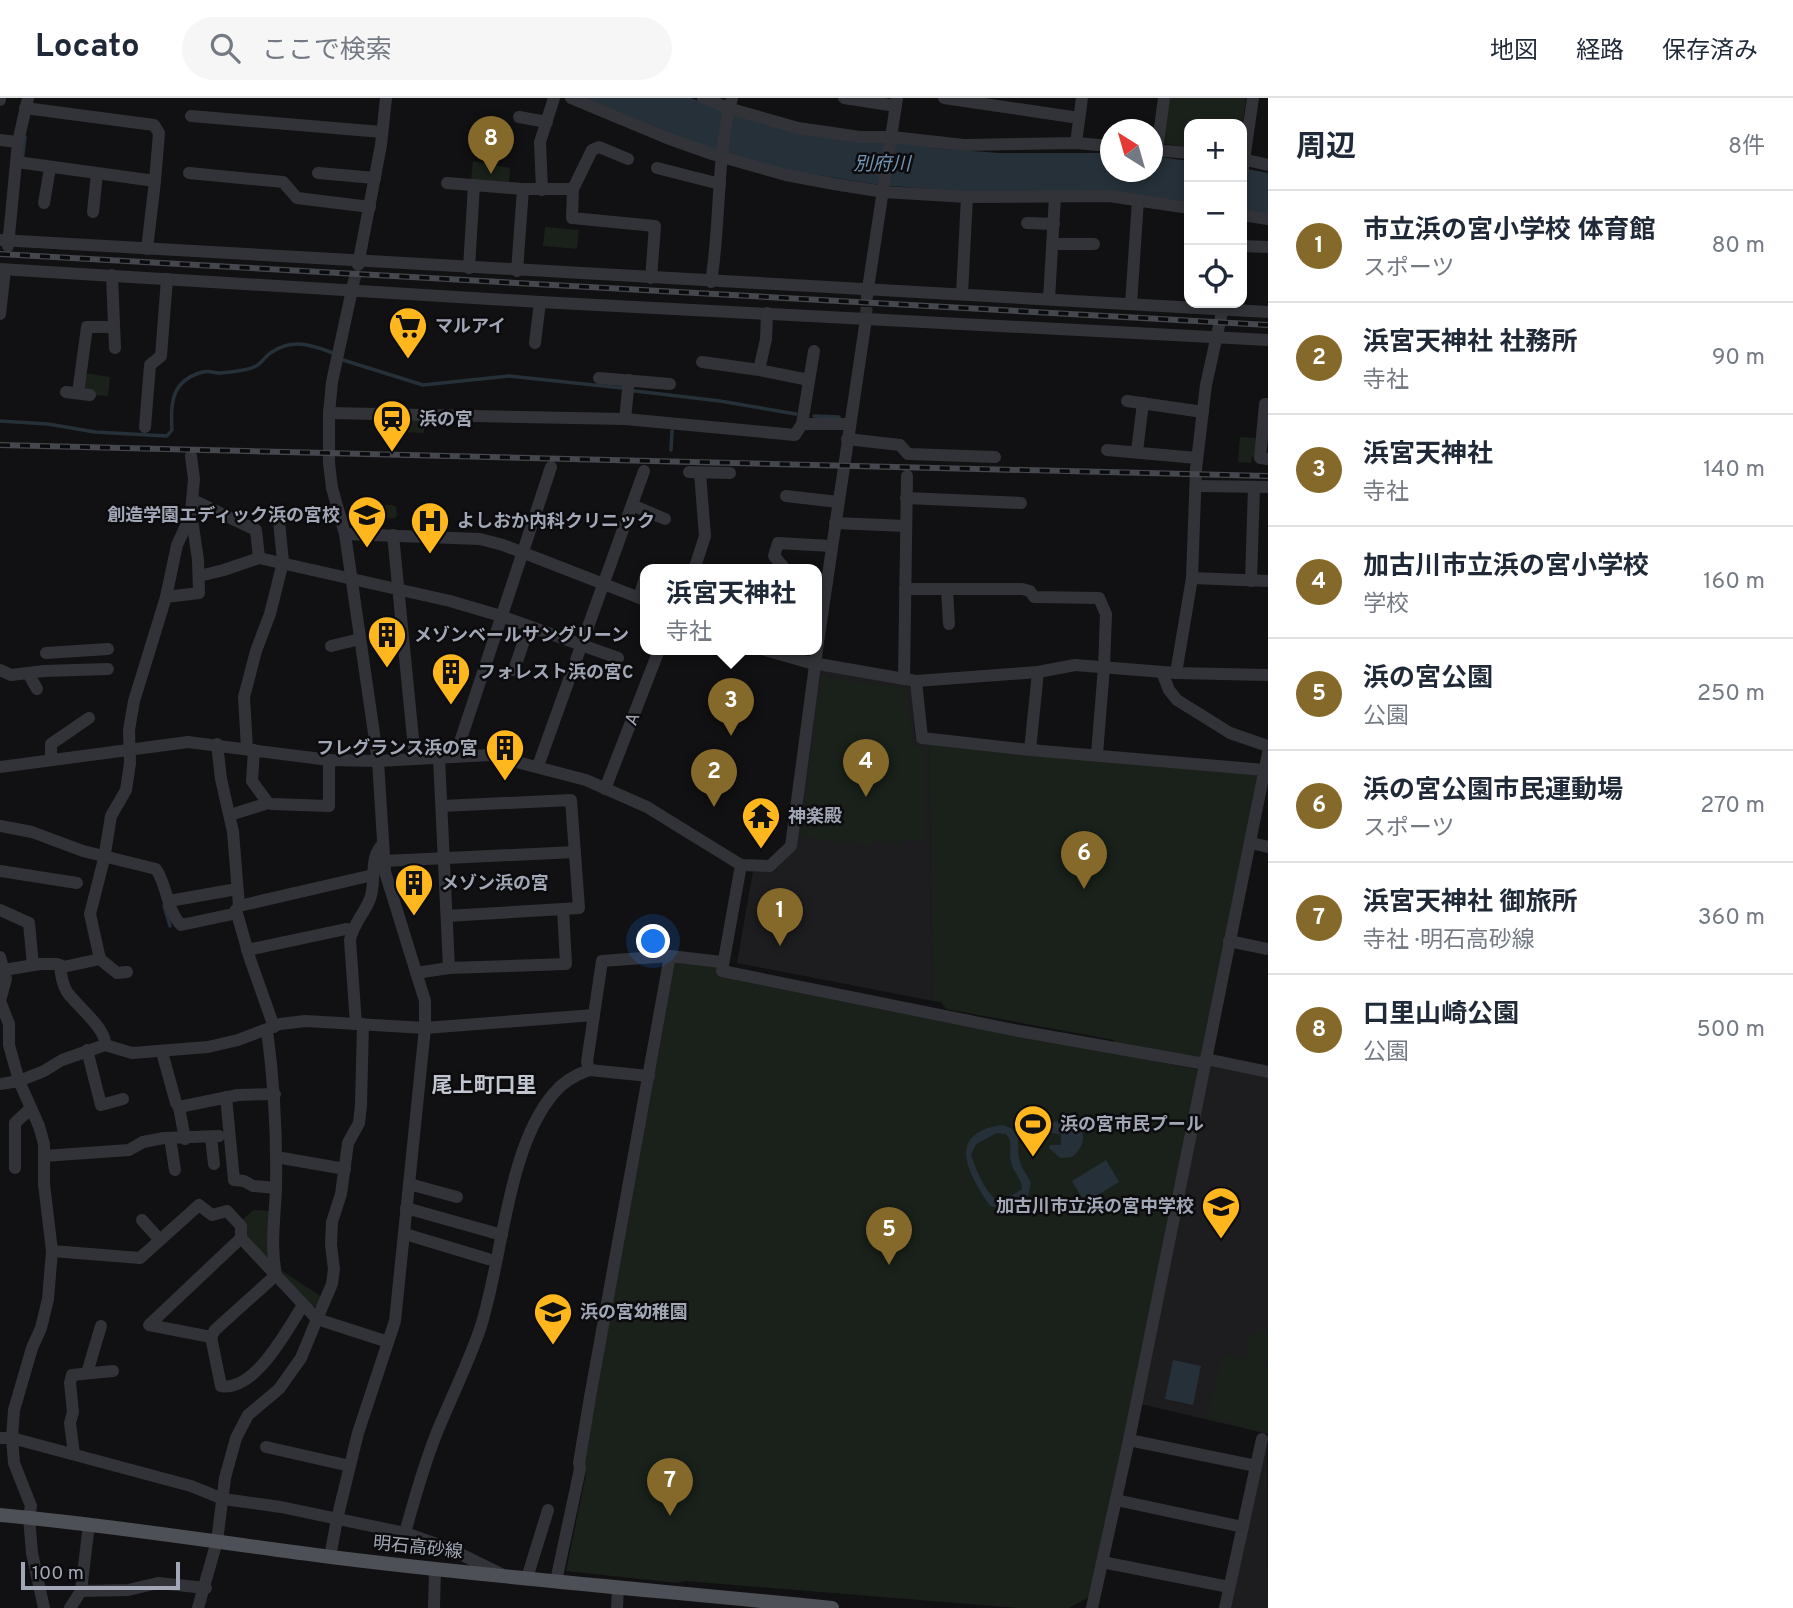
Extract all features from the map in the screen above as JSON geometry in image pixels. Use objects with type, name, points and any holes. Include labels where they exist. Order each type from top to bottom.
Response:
[{"type":"main road","name":"明石高砂線","points":[[0,1515],[89,1524],[330,1557],[618,1587],[744,1604],[830,1608]]},
{"type":"street","points":[[358,263],[383,132],[386,98]]},
{"type":"street","points":[[542,190],[540,142],[554,98]]},
{"type":"street","points":[[571,98],[667,138],[786,175],[884,192],[967,197],[1109,197],[1184,207]]},
{"type":"street","points":[[703,98],[730,103],[798,128],[860,137],[892,137],[964,145],[1100,145]]},
{"type":"street","points":[[844,98],[896,102],[867,292]]},
{"type":"street","points":[[944,98],[1079,118]]},
{"type":"street","points":[[1076,144],[1082,98]]},
{"type":"street","points":[[1160,119],[1164,98]]},
{"type":"street","points":[[1247,135],[1253,98]]},
{"type":"street","points":[[146,249],[159,133],[153,125],[26,103],[5,242],[867,292],[1184,305]]},
{"type":"street","points":[[711,282],[730,103]]},
{"type":"street","points":[[191,116],[383,132]]},
{"type":"street","points":[[519,117],[547,122]]},
{"type":"street","points":[[0,140],[18,142]]},
{"type":"street","points":[[628,159],[599,147],[592,150],[573,189],[572,218],[655,226],[651,278]]},
{"type":"street","points":[[1163,151],[1184,153]]},
{"type":"street","points":[[1247,160],[1268,165]]},
{"type":"street","points":[[17,162],[155,181]]},
{"type":"street","points":[[44,203],[50,168]]},
{"type":"street","points":[[189,173],[283,182],[297,198],[370,207]]},
{"type":"street","points":[[318,173],[375,178]]},
{"type":"street","points":[[663,173],[720,184]]},
{"type":"street","points":[[93,212],[97,174]]},
{"type":"street","points":[[447,183],[542,190],[573,189]]},
{"type":"street","points":[[468,268],[474,185]]},
{"type":"street","points":[[517,271],[523,189]]},
{"type":"street","points":[[1049,299],[1055,196]]},
{"type":"street","points":[[962,294],[967,197]]},
{"type":"street","points":[[1131,304],[1138,200]]},
{"type":"street","points":[[1247,216],[1268,219]]},
{"type":"street","points":[[1027,223],[1054,225]]},
{"type":"street","points":[[1053,244],[1094,244]]},
{"type":"street","points":[[1247,246],[1268,247]]},
{"type":"street","points":[[0,314],[2,270],[352,288],[540,302],[1268,340]]},
{"type":"street","points":[[112,275],[115,348]]},
{"type":"street","points":[[145,427],[150,365],[161,356],[167,279]]},
{"type":"street","points":[[330,1557],[358,1433],[395,1321],[425,1028],[425,1001],[385,872],[378,761],[345,534],[332,488],[328,448],[332,382],[352,288]]},
{"type":"street","points":[[535,343],[540,302]]},
{"type":"street","points":[[1176,673],[1192,578],[1197,458],[1223,308]]},
{"type":"street","points":[[1238,308],[1268,312]]},
{"type":"street","points":[[759,370],[766,340],[767,313]]},
{"type":"street","points":[[822,592],[866,319]]},
{"type":"street","points":[[78,393],[87,327],[114,327]]},
{"type":"street","points":[[329,413],[625,419],[795,435],[803,418],[814,351]]},
{"type":"street","points":[[702,362],[809,380]]},
{"type":"street","points":[[599,378],[629,380],[651,377],[670,384]]},
{"type":"street","points":[[625,419],[629,380]]},
{"type":"street","points":[[1127,401],[1203,411]]},
{"type":"street","points":[[1137,451],[1143,403]]},
{"type":"street","points":[[1268,404],[1265,404],[1260,458],[1268,459]]},
{"type":"street","points":[[803,418],[850,424]]},
{"type":"street","points":[[847,439],[901,445],[908,454],[934,451],[995,457]]},
{"type":"street","points":[[1107,450],[1197,458]]},
{"type":"street","points":[[166,597],[199,593],[191,512],[194,479],[191,456]]},
{"type":"street","points":[[455,757],[551,467]]},
{"type":"street","points":[[538,766],[644,471]]},
{"type":"street","points":[[696,564],[705,536],[694,473],[730,473]]},
{"type":"street","points":[[907,476],[905,589],[910,680],[922,738],[1265,770]]},
{"type":"street","points":[[1197,486],[1268,487]]},
{"type":"street","points":[[1251,580],[1254,487]]},
{"type":"street","points":[[786,496],[838,502]]},
{"type":"street","points":[[906,498],[1021,503]]},
{"type":"street","points":[[127,972],[117,973],[100,959],[90,914],[111,816],[126,790],[129,748],[125,713],[138,684],[166,597],[177,545],[197,502],[252,527],[257,533],[259,558]]},
{"type":"street","points":[[632,505],[666,519]]},
{"type":"street","points":[[268,803],[252,781],[244,697],[283,562],[278,511]]},
{"type":"street","points":[[835,523],[906,526]]},
{"type":"street","points":[[345,534],[480,539],[523,552],[640,598]]},
{"type":"street","points":[[393,535],[415,759]]},
{"type":"street","points":[[781,564],[774,556],[778,543],[831,546]]},
{"type":"street","points":[[199,576],[259,558],[283,562],[450,601],[501,616],[618,658]]},
{"type":"street","points":[[1192,578],[1268,581]]},
{"type":"street","points":[[905,589],[1022,589],[1030,591],[1034,597],[1099,598],[1106,614],[1097,754]]},
{"type":"street","points":[[947,589],[948,624]]},
{"type":"street","points":[[514,670],[528,626]]},
{"type":"street","points":[[331,646],[360,639]]},
{"type":"street","points":[[46,653],[108,649]]},
{"type":"street","points":[[86,650],[87,670]]},
{"type":"street","name":"A","points":[[605,789],[657,655]]},
{"type":"street","points":[[0,767],[188,742],[329,760],[378,761],[490,755],[586,780],[647,807],[741,865],[770,866],[790,846],[816,655]]},
{"type":"street","points":[[820,655],[910,680],[1038,672],[1075,665],[1176,673],[1268,675]]},
{"type":"street","points":[[0,670],[11,675],[108,669]]},
{"type":"street","points":[[1030,750],[1038,672]]},
{"type":"street","points":[[1162,672],[1177,701],[1230,733],[1268,746]]},
{"type":"street","points":[[28,673],[37,689]]},
{"type":"street","points":[[51,760],[51,744],[89,718]]},
{"type":"street","points":[[217,744],[237,864],[237,908],[271,1028],[276,1157],[271,1249],[276,1275]]},
{"type":"street","points":[[1092,1608],[1129,1440],[1268,753]]},
{"type":"street","points":[[439,758],[449,968]]},
{"type":"street","points":[[230,816],[268,803],[329,806],[329,760]]},
{"type":"street","points":[[442,806],[571,800],[579,908],[447,916]]},
{"type":"street","points":[[0,826],[32,832],[103,860],[156,869],[163,879],[173,916],[181,925],[233,914],[237,908],[373,875]]},
{"type":"street","points":[[1251,843],[1268,846]]},
{"type":"street","points":[[198,1608],[217,1541],[230,1457],[244,1422],[279,1389],[301,1358],[332,1284],[332,1222],[341,1194],[348,1143],[359,1123],[361,1105],[359,1024],[351,966],[352,930],[371,898],[374,858],[383,844]]},
{"type":"street","points":[[384,861],[575,852]]},
{"type":"street","points":[[741,865],[722,971],[1019,1031],[1268,1072]]},
{"type":"street","points":[[0,871],[77,883]]},
{"type":"street","points":[[169,901],[237,889]]},
{"type":"street","points":[[416,973],[449,968],[566,964],[563,909]]},
{"type":"street","points":[[0,910],[29,923],[33,965]]},
{"type":"street","points":[[247,950],[346,929],[352,930]]},
{"type":"street","points":[[1229,941],[1268,949]]},
{"type":"street","points":[[589,1070],[587,1062],[602,961],[670,956],[722,962]]},
{"type":"street","points":[[556,1581],[580,1469],[590,1396],[670,956]]},
{"type":"street","points":[[44,1608],[32,1553],[29,1517],[31,1506],[6,1438],[32,1348],[41,1328],[48,1299],[52,1251],[44,1144],[19,1081],[9,1045],[9,1024],[0,1001],[6,979],[2,963],[63,967],[100,959]]},
{"type":"street","points":[[61,965],[61,978],[66,989],[99,1029],[106,1040],[105,1045]]},
{"type":"street","points":[[0,1084],[19,1081],[62,1060],[105,1045],[132,1053],[162,1052],[223,1044],[271,1028],[305,1021],[425,1028],[594,1015]]},
{"type":"street","points":[[87,1050],[101,1105],[123,1098]]},
{"type":"street","points":[[162,1052],[179,1107],[185,1139]]},
{"type":"street","points":[[405,1534],[436,1436],[481,1328],[523,1153],[544,1107],[564,1083],[589,1070],[649,1076]]},
{"type":"street","points":[[179,1107],[226,1097],[275,1094]]},
{"type":"street","points":[[226,1097],[234,1180],[253,1186],[276,1188]]},
{"type":"street","points":[[15,1168],[15,1123],[31,1108]]},
{"type":"street","points":[[44,1156],[129,1150],[143,1142],[215,1136],[214,1164]]},
{"type":"street","points":[[170,1138],[175,1171]]},
{"type":"street","points":[[276,1157],[345,1169]]},
{"type":"street","points":[[409,1184],[457,1197]]},
{"type":"street","points":[[52,1251],[140,1258],[199,1206],[212,1215],[227,1211],[241,1226],[241,1238],[317,1319],[388,1342]]},
{"type":"street","points":[[406,1208],[502,1235]]},
{"type":"street","points":[[142,1220],[160,1240]]},
{"type":"street","points":[[405,1234],[488,1259]]},
{"type":"street","points":[[211,1338],[149,1325],[241,1238]]},
{"type":"street","points":[[276,1275],[215,1330],[211,1338],[221,1386],[229,1388],[241,1384],[274,1352],[303,1305]]},
{"type":"street","points":[[87,1373],[95,1333]]},
{"type":"street","points":[[74,1454],[70,1423],[73,1412],[70,1383],[72,1375],[113,1371]]},
{"type":"street","points":[[6,1438],[191,1486],[223,1499],[405,1534],[448,1548],[505,1576]]},
{"type":"street","points":[[1225,1608],[1262,1438]]},
{"type":"street","points":[[1129,1440],[1256,1466]]},
{"type":"street","points":[[266,1447],[350,1466]]},
{"type":"street","points":[[1116,1500],[1243,1527]]},
{"type":"street","points":[[527,1578],[548,1510]]},
{"type":"street","points":[[70,1608],[81,1591],[89,1524]]},
{"type":"street","points":[[1102,1562],[1230,1587]]},
{"type":"street","points":[[434,1608],[435,1569]]},
{"type":"street","points":[[81,1591],[128,1590],[158,1583],[205,1588]]},
{"type":"street","points":[[617,1608],[618,1587]]},
{"type":"shaded area","points":[[1167,98],[1246,98],[1243,119],[1184,119],[1184,146],[1165,144],[1163,132]]},
{"type":"shaded area","points":[[473,161],[510,168],[509,182],[471,180]]},
{"type":"shaded area","points":[[545,227],[579,230],[577,249],[543,246]]},
{"type":"shaded area","points":[[85,373],[110,377],[108,396],[92,395],[83,385]]},
{"type":"shaded area","points":[[398,419],[424,422],[424,433],[398,432]]},
{"type":"shaded area","points":[[1240,437],[1256,438],[1255,457],[1252,457],[1251,463],[1238,462]]},
{"type":"shaded area","points":[[363,504],[393,505],[397,515],[395,518],[364,518],[361,516],[360,507]]},
{"type":"shaded area","points":[[822,668],[907,685],[912,689],[915,738],[919,743],[929,744],[933,1001],[737,963],[753,871],[774,871],[794,851],[817,672]]},
{"type":"shaded area","points":[[821,676],[907,689],[913,746],[926,747],[926,842],[902,839],[901,844],[874,840],[872,846],[801,836]]},
{"type":"shaded area","points":[[929,744],[1254,773],[1258,777],[1202,1055],[1198,1059],[1114,1044],[1114,1040],[946,1009],[941,1002],[933,1001]]},
{"type":"shaded area","points":[[678,960],[713,963],[730,978],[1200,1070],[1091,1596],[1069,1608],[1018,1608],[685,1581],[677,1583],[566,1571],[586,1474],[584,1460],[675,963]]},
{"type":"shaded area","name":"加古川市立浜の宮中学校","points":[[1214,1064],[1268,1076],[1268,1434],[1141,1404],[1209,1067]]},
{"type":"shaded area","points":[[253,1210],[273,1211],[270,1254],[266,1257],[245,1235],[242,1220]]},
{"type":"shaded area","points":[[279,1269],[322,1297],[320,1305],[311,1307]]},
{"type":"shaded area","points":[[1259,1329],[1268,1331],[1268,1363],[1245,1358],[1248,1340]]},
{"type":"shaded area","points":[[1223,1354],[1268,1364],[1268,1434],[1207,1418]]},
{"type":"shaded area","points":[[1267,1436],[1268,1608],[1231,1608]]},
{"type":"water","name":"別府川","points":[[582,98],[691,98],[730,113],[944,149],[1000,153],[1100,153],[1100,182],[1163,182],[1163,157],[1184,160],[1184,201],[1121,193],[954,191],[879,185],[787,170],[723,154]]},
{"type":"water","points":[[1247,169],[1268,173],[1268,215],[1247,210]]},
{"type":"water","points":[[1060,1119],[1075,1123],[1082,1133],[1082,1145],[1072,1157],[1060,1158],[1049,1148],[1050,1145],[1061,1145],[1061,1134],[1048,1131],[1049,1125]]},
{"type":"water","points":[[1002,1125],[1015,1131],[1020,1162],[1031,1183],[1028,1196],[1005,1210],[990,1206],[969,1169],[967,1146],[973,1137],[984,1130]],"holes":[[[997,1133],[1006,1134],[1010,1141],[1012,1166],[1022,1189],[1001,1202],[987,1189],[971,1155],[976,1144]]]},
{"type":"water","points":[[1106,1160],[1119,1182],[1085,1203],[1072,1181]]},
{"type":"water","points":[[1173,1360],[1201,1366],[1193,1405],[1165,1399]]},
{"type":"waterway","points":[[22,161],[25,137]]},
{"type":"waterway","points":[[0,421],[48,424],[95,432],[167,436],[172,430],[175,394],[185,380],[205,371],[219,373],[252,368],[270,353],[287,345],[310,345],[333,353]]},
{"type":"waterway","points":[[343,360],[423,385],[509,376],[622,388]]},
{"type":"waterway","points":[[635,391],[720,401],[796,414]]},
{"type":"waterway","points":[[814,416],[839,417]]},
{"type":"waterway","points":[[671,450],[672,431]]},
{"type":"waterway","points":[[164,906],[170,926]]},
{"type":"tunnel","points":[[353,285],[358,265]]},
{"type":"tunnel","points":[[866,319],[867,295]]},
{"type":"railway","points":[[0,254],[1268,325]]},
{"type":"railway","points":[[0,445],[1268,476]]},
{"type":"place","name":"口里山崎公園","points":[[491,174]]},
{"type":"place","name":"マルアイ","points":[[408,360]]},
{"type":"place","name":"浜の宮","points":[[392,453]]},
{"type":"place","name":"創造学園エディック浜の宮校","points":[[367,549]]},
{"type":"place","name":"よしおか内科クリニック","points":[[430,555]]},
{"type":"place","name":"メゾンベールサングリーン","points":[[387,669]]},
{"type":"place","name":"フォレスト浜の宮C","points":[[451,706]]},
{"type":"place","name":"浜宮天神社","points":[[731,736]]},
{"type":"place","name":"フレグランス浜の宮","points":[[505,782]]},
{"type":"place","name":"加古川市立浜の宮小学校","points":[[866,797]]},
{"type":"place","name":"浜宮天神社 社務所","points":[[714,807]]},
{"type":"place","name":"神楽殿","points":[[761,850]]},
{"type":"place","name":"浜の宮公園市民運動場","points":[[1084,889]]},
{"type":"place","name":"メゾン浜の宮","points":[[414,917]]},
{"type":"place","name":"市立浜の宮小学校 体育館","points":[[780,946]]},
{"type":"place","name":"浜の宮市民プール","points":[[1033,1158]]},
{"type":"place","name":"加古川市立浜の宮中学校","points":[[1221,1240]]},
{"type":"place","name":"浜の宮公園","points":[[889,1265]]},
{"type":"place","name":"浜の宮幼稚園","points":[[553,1346]]},
{"type":"place","name":"浜宮天神社 御旅所","points":[[670,1516]]},
{"type":"district","name":"尾上町口里","points":[[484,1085]]}]
